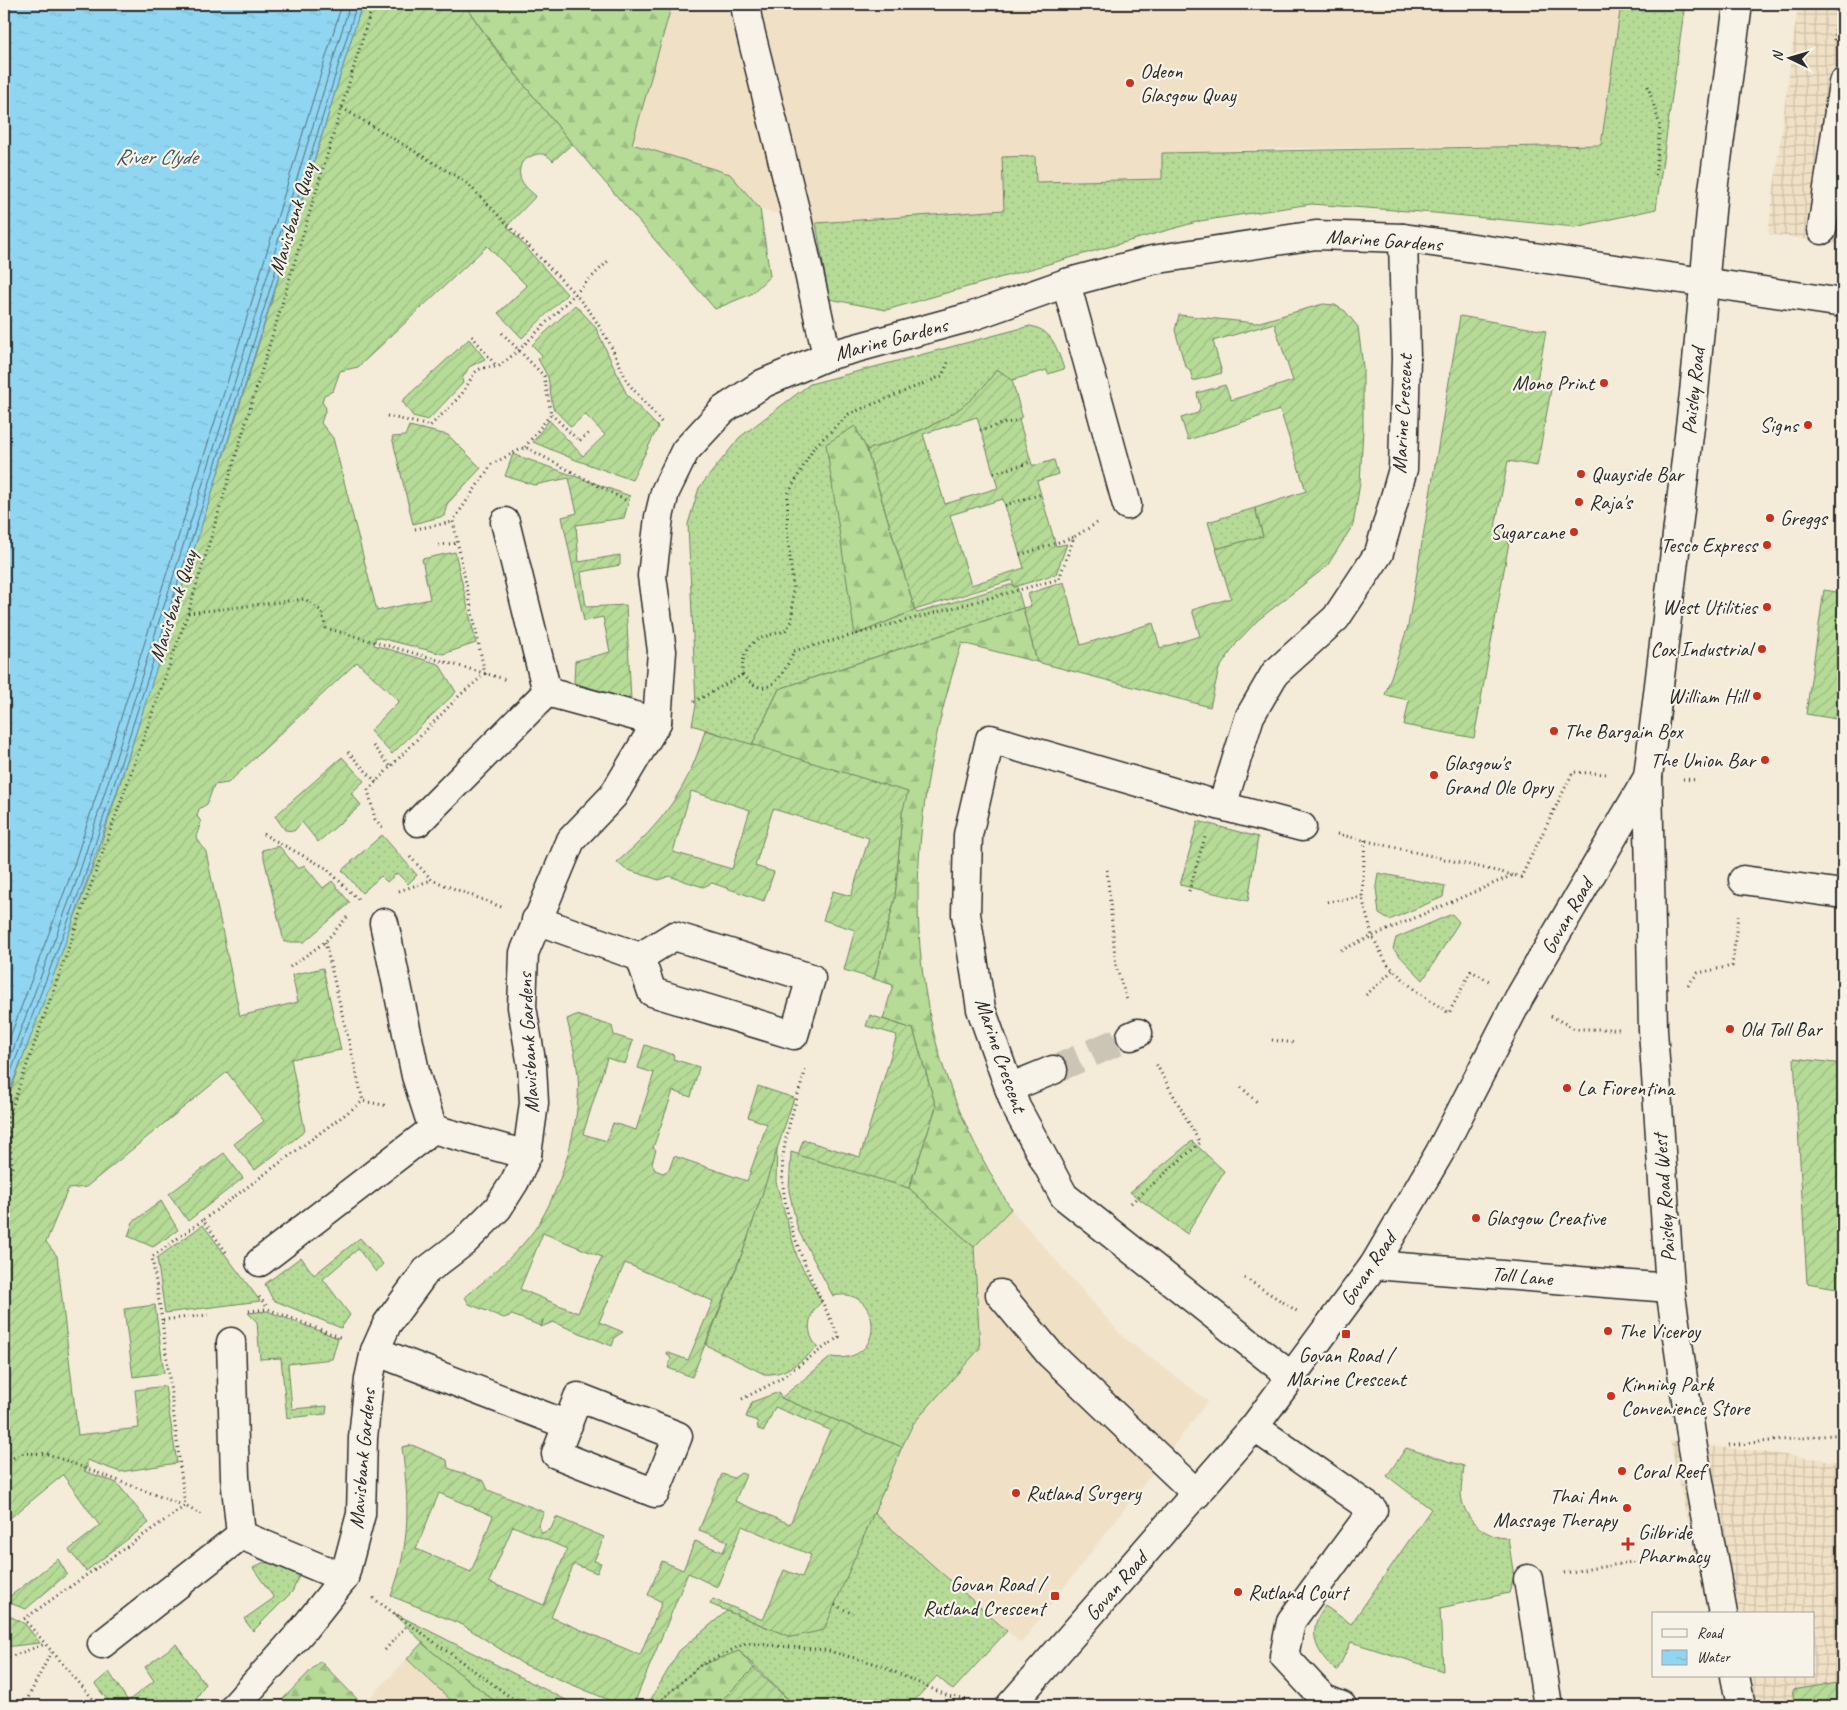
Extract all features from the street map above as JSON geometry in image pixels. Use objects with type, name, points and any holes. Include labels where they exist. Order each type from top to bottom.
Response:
[{"type":"street","points":[[745,4],[797,218],[827,356]]},
{"type":"street","name":"Paisley Road","points":[[1648,777],[1694,393],[1711,211],[1738,4]]},
{"type":"street","points":[[1822,230],[1843,83]]},
{"type":"street","name":"Marine Gardens","points":[[723,410],[764,383],[827,356],[967,318],[1066,283],[1152,260],[1238,245],[1316,235],[1403,238],[1843,304]]},
{"type":"street","name":"Marine Crescent","points":[[1218,805],[1250,716],[1275,673],[1336,618],[1379,553],[1403,469],[1406,358],[1403,238]]},
{"type":"street","points":[[1066,283],[1128,505]]},
{"type":"street","name":"Mavisbank Gardens","points":[[234,1706],[302,1631],[344,1578],[361,1514],[363,1438],[369,1380],[375,1351],[387,1324],[426,1271],[464,1242],[498,1208],[515,1182],[526,1155],[534,1103],[532,1066],[522,1007],[521,980],[524,953],[536,920],[571,840],[613,796],[657,722],[662,651],[652,576],[659,517],[665,492],[688,448],[723,410]]},
{"type":"street","points":[[506,522],[547,692]]},
{"type":"street","points":[[547,692],[657,722]]},
{"type":"street","points":[[418,822],[547,692]]},
{"type":"street","name":"Marine Crescent","points":[[1292,1376],[1064,1196],[1016,1107],[1009,1088],[982,1009],[966,914],[968,835],[990,739],[1218,805],[1302,826]]},
{"type":"street","name":"Govan Road","points":[[1010,1706],[1254,1427],[1374,1265],[1440,1152],[1519,998],[1648,777]]},
{"type":"street","name":"Paisley Road West","points":[[1648,777],[1653,1030],[1670,1288],[1693,1448],[1724,1612]]},
{"type":"street","points":[[1743,880],[1843,894]]},
{"type":"street","points":[[536,920],[640,957]]},
{"type":"street","points":[[384,922],[416,1076],[430,1121]]},
{"type":"street","points":[[674,936],[811,978],[794,1035],[652,992],[640,957],[674,936]]},
{"type":"street","points":[[1009,1088],[1053,1070]]},
{"type":"street","points":[[430,1121],[526,1155]]},
{"type":"street","points":[[260,1262],[430,1121]]},
{"type":"street","name":"Toll Lane","points":[[1374,1265],[1670,1288]]},
{"type":"street","points":[[1000,1294],[1050,1354],[1197,1494]]},
{"type":"street","points":[[230,1342],[235,1477],[241,1535]]},
{"type":"street","points":[[375,1351],[568,1425]]},
{"type":"street","points":[[1254,1427],[1373,1510],[1291,1621],[1284,1656],[1324,1699],[1342,1706]]},
{"type":"street","points":[[241,1535],[344,1578]]},
{"type":"street","points":[[102,1644],[241,1535]]},
{"type":"street","points":[[1528,1579],[1548,1706]]},
{"type":"street","points":[[1735,1678],[1741,1706]]},
{"type":"path","name":"Mavisbank Quay","points":[[4,1186],[12,1167],[8,1118],[188,613],[373,4]]},
{"type":"path","points":[[1834,40],[1838,4]]},
{"type":"path","points":[[1648,86],[1660,126],[1655,178]]},
{"type":"path","points":[[342,108],[466,182],[576,295],[593,316],[609,342],[628,383],[665,427],[688,448]]},
{"type":"path","points":[[387,416],[430,426],[464,391],[472,375],[488,367],[498,367],[519,350],[609,260]]},
{"type":"path","points":[[967,318],[942,376],[849,414],[814,447],[788,494],[787,528],[793,587],[792,622],[785,631],[767,635],[752,643],[742,658],[742,675],[750,683],[761,688],[776,683],[784,672],[794,651],[1059,579],[1074,537]]},
{"type":"path","points":[[502,333],[544,376],[552,414],[579,441],[589,432]]},
{"type":"path","points":[[472,336],[498,367]]},
{"type":"path","points":[[415,529],[453,522],[492,464],[525,448],[552,414]]},
{"type":"path","points":[[980,430],[1019,420]]},
{"type":"path","points":[[525,448],[659,517]]},
{"type":"path","points":[[994,473],[1032,462]]},
{"type":"path","points":[[1005,505],[1042,494]]},
{"type":"path","points":[[1020,555],[1074,537],[1128,505]]},
{"type":"path","points":[[453,522],[485,674]]},
{"type":"path","points":[[439,545],[458,543]]},
{"type":"path","points":[[188,613],[304,599],[321,611],[326,628],[547,692]]},
{"type":"path","points":[[388,833],[376,820],[368,790],[458,696],[485,674]]},
{"type":"path","points":[[657,722],[742,675]]},
{"type":"path","points":[[373,746],[390,766]]},
{"type":"path","points":[[348,752],[376,782]]},
{"type":"path","points":[[1384,958],[1372,936],[1362,897],[1365,840],[1521,877],[1572,772],[1698,780]]},
{"type":"path","points":[[1189,891],[1218,805]]},
{"type":"path","points":[[263,834],[326,868],[384,922]]},
{"type":"path","points":[[407,853],[432,880],[536,920]]},
{"type":"path","points":[[1341,950],[1513,875]]},
{"type":"path","points":[[1687,987],[1698,973],[1732,966],[1743,880]]},
{"type":"path","points":[[1327,902],[1362,897]]},
{"type":"path","points":[[325,942],[363,1101]]},
{"type":"path","points":[[1366,995],[1393,970]]},
{"type":"path","points":[[742,1399],[775,1382],[839,1337],[803,1261],[783,1191],[784,1150],[810,1053],[794,1035]]},
{"type":"path","points":[[1272,1040],[1295,1043]]},
{"type":"path","points":[[1241,1087],[1257,1102]]},
{"type":"path","points":[[363,1101],[430,1121]]},
{"type":"path","points":[[162,1320],[152,1257],[363,1101]]},
{"type":"path","points":[[203,1220],[230,1256]]},
{"type":"path","points":[[1245,1278],[1327,1330]]},
{"type":"path","points":[[257,1294],[268,1309]]},
{"type":"path","points":[[1693,1448],[1843,1434]]},
{"type":"path","points":[[4,1462],[24,1453],[48,1454],[185,1506],[241,1535]]},
{"type":"path","points":[[99,1706],[24,1619],[185,1506]]},
{"type":"path","points":[[1528,1579],[1711,1549]]},
{"type":"path","points":[[344,1578],[523,1706]]},
{"type":"path","points":[[835,1605],[853,1614]]},
{"type":"path","points":[[385,1650],[408,1624]]},
{"type":"path","points":[[655,1706],[699,1666],[746,1642],[825,1650],[877,1664],[948,1696],[977,1702]]},
{"type":"path","points":[[4,1659],[45,1644]]},
{"type":"path","points":[[24,1706],[51,1652]]},
{"type":"shaded area","points":[[672,4],[1621,4],[1601,145],[1287,148],[1162,153],[1162,179],[1035,182],[1035,156],[1002,157],[1004,210],[816,223],[622,177]]},
{"type":"shaded area","points":[[1798,4],[1843,4],[1843,235],[1840,235],[1839,244],[1768,234]]},
{"type":"shaded area","points":[[1011,1209],[1123,1337],[1208,1401],[1021,1643],[874,1513],[913,1424],[980,1348],[974,1247]]},
{"type":"shaded area","points":[[1670,1441],[1843,1462],[1843,1706],[1724,1706],[1720,1678],[1814,1678],[1814,1612],[1709,1612]]},
{"type":"shaded area","points":[[407,1659],[457,1706],[362,1706]]},
{"type":"green space","points":[[362,4],[464,4],[496,50],[572,144],[553,161],[545,155],[538,154],[522,162],[520,177],[528,189],[536,196],[507,226],[567,294],[522,338],[498,313],[527,286],[487,246],[358,367],[340,371],[333,391],[324,395],[322,402],[326,408],[321,423],[333,438],[377,611],[430,599],[422,559],[455,552],[476,643],[443,654],[376,637],[374,645],[439,664],[456,692],[392,754],[370,731],[399,701],[357,662],[228,783],[214,785],[207,804],[199,809],[197,816],[201,822],[196,837],[206,852],[240,1016],[298,1002],[292,975],[323,968],[341,1050],[291,1059],[305,1131],[255,1170],[234,1144],[264,1121],[227,1072],[86,1187],[68,1189],[46,1242],[57,1256],[78,1435],[139,1428],[135,1390],[165,1386],[177,1463],[120,1472],[87,1460],[87,1469],[84,1471],[117,1483],[149,1523],[86,1571],[69,1550],[100,1526],[63,1475],[4,1523],[4,1171],[6,1166],[4,1109],[97,856],[246,385]]},
{"type":"green space","points":[[464,4],[672,4],[632,144],[730,174],[760,209],[770,276],[751,294],[715,309],[554,122]]},
{"type":"green space","points":[[1621,4],[1685,4],[1656,209],[1575,227],[1435,213],[1311,204],[1200,221],[886,310],[829,299],[816,223],[1004,210],[1002,157],[1035,156],[1036,182],[1162,179],[1162,153],[1601,145]]},
{"type":"green space","points":[[1323,304],[1335,305],[1345,311],[1358,327],[1363,367],[1363,429],[1360,483],[1353,525],[1327,566],[1258,620],[1238,641],[1219,669],[1210,707],[1037,662],[1023,608],[1031,606],[1027,594],[1064,582],[1081,645],[1153,623],[1160,648],[1200,636],[1192,610],[1231,598],[1216,549],[1263,536],[1255,508],[1306,491],[1280,410],[1188,440],[1181,418],[1198,413],[1200,407],[1197,393],[1225,385],[1231,400],[1293,381],[1274,323],[1213,341],[1222,373],[1193,381],[1190,370],[1185,366],[1175,330],[1179,315],[1256,323]]},
{"type":"green space","points":[[575,305],[595,326],[627,395],[658,427],[632,480],[533,442],[549,420],[583,456],[605,435],[585,414],[571,427],[553,408],[548,377],[538,359],[542,355],[532,345]]},
{"type":"green space","points":[[1460,316],[1546,331],[1537,380],[1552,384],[1537,466],[1508,461],[1495,527],[1511,531],[1474,738],[1404,725],[1409,700],[1385,695],[1408,626]]},
{"type":"green space","points":[[1030,326],[1038,328],[1049,336],[1064,369],[1048,374],[1047,370],[1012,380],[997,370],[970,401],[955,412],[923,429],[867,450],[855,426],[855,635],[915,610],[917,613],[1013,584],[1014,587],[1017,586],[1023,608],[779,689],[752,745],[692,725],[696,705],[688,524],[699,488],[740,437],[810,384]]},
{"type":"green space","points":[[469,339],[485,359],[469,367],[462,379],[463,383],[428,420],[413,416],[402,401]]},
{"type":"green space","points":[[997,369],[1012,380],[1022,416],[1019,420],[1032,465],[1054,460],[1058,474],[1037,481],[1056,546],[1067,544],[1056,574],[1014,587],[1012,580],[915,610],[867,450],[940,421],[955,412],[984,386]],"holes":[[[977,417],[998,488],[945,504],[923,434]],[[1003,499],[1024,568],[971,585],[950,515]]]},
{"type":"green space","points":[[409,426],[448,435],[481,468],[447,504],[444,516],[413,524],[392,437],[405,436]]},
{"type":"green space","points":[[855,426],[867,450],[915,610],[855,635],[826,444]]},
{"type":"green space","points":[[513,454],[630,496],[624,518],[576,525],[579,562],[620,555],[620,565],[581,572],[586,607],[626,605],[631,700],[574,683],[575,661],[610,652],[603,617],[584,621],[562,517],[577,513],[569,478],[534,485],[505,476]]},
{"type":"green space","points":[[1255,508],[1263,536],[1216,549],[1208,522]]},
{"type":"green space","points":[[1824,590],[1843,593],[1843,720],[1806,714]]},
{"type":"green space","points":[[1023,608],[1037,662],[962,643],[932,756],[923,814],[919,872],[919,931],[925,989],[937,1046],[956,1102],[968,1129],[988,1170],[1011,1209],[974,1247],[909,1188],[936,1107],[913,1029],[883,1019],[893,985],[874,979],[895,898],[902,812],[907,792],[752,745],[779,689]]},
{"type":"green space","points":[[705,730],[908,792],[902,813],[895,898],[874,979],[844,970],[855,930],[823,920],[833,891],[851,896],[869,838],[773,809],[755,866],[774,872],[764,901],[712,883],[703,887],[669,876],[659,880],[625,869],[617,862],[647,834],[672,804],[691,770]],"holes":[[[691,791],[750,810],[732,869],[673,852]]]},
{"type":"green space","points":[[342,757],[364,781],[351,793],[361,805],[318,842],[302,822],[294,831],[285,830],[275,816]]},
{"type":"green space","points":[[1198,821],[1258,837],[1248,901],[1180,885]]},
{"type":"green space","points":[[382,835],[417,875],[408,884],[397,873],[387,882],[381,876],[362,893],[342,870]]},
{"type":"green space","points":[[279,846],[298,869],[304,865],[323,888],[332,881],[350,903],[304,942],[284,942],[262,850]]},
{"type":"green space","points":[[1378,873],[1445,886],[1443,897],[1389,920],[1379,914],[1376,887]]},
{"type":"green space","points":[[1452,914],[1459,922],[1423,980],[1393,949],[1396,938]]},
{"type":"green space","points":[[576,1015],[612,1026],[614,1035],[633,1041],[625,1064],[607,1058],[583,1134],[607,1141],[613,1123],[636,1130],[654,1073],[638,1068],[645,1045],[674,1055],[673,1059],[699,1067],[691,1097],[673,1091],[653,1148],[656,1150],[652,1163],[655,1170],[663,1173],[669,1170],[674,1156],[747,1181],[767,1124],[748,1117],[758,1086],[794,1098],[745,1246],[692,1377],[668,1368],[671,1359],[666,1352],[688,1360],[713,1301],[625,1263],[599,1322],[623,1332],[615,1337],[612,1346],[553,1322],[541,1327],[543,1320],[541,1326],[512,1315],[504,1318],[469,1304],[465,1297],[506,1261],[529,1237],[540,1222],[559,1182],[572,1137],[578,1094],[575,1054],[567,1019]],"holes":[[[543,1233],[602,1257],[578,1313],[520,1289]]]},
{"type":"green space","points":[[870,1015],[913,1029],[936,1107],[909,1188],[798,1155],[803,1140],[860,1157],[897,1035],[866,1026]]},
{"type":"green space","points":[[1794,1058],[1843,1064],[1843,1289],[1807,1283]]},
{"type":"green space","points":[[1192,1141],[1224,1171],[1187,1234],[1130,1192]]},
{"type":"green space","points":[[777,1147],[776,1182],[798,1260],[822,1302],[813,1312],[809,1324],[811,1336],[818,1347],[786,1370],[764,1374],[706,1345],[745,1246]]},
{"type":"green space","points":[[791,1152],[909,1188],[974,1247],[980,1348],[913,1424],[902,1447],[781,1398],[831,1357],[850,1356],[863,1350],[870,1338],[872,1325],[869,1312],[862,1302],[849,1296],[833,1296],[798,1230],[789,1191]]},
{"type":"green space","points":[[224,1153],[243,1178],[188,1221],[169,1194]]},
{"type":"green space","points":[[161,1201],[178,1230],[153,1247],[128,1236],[133,1222]]},
{"type":"green space","points":[[203,1225],[260,1301],[165,1313],[157,1258]]},
{"type":"green space","points":[[360,1238],[383,1264],[376,1272],[358,1249],[323,1279],[350,1315],[341,1328],[273,1300],[265,1284],[301,1257],[314,1275]]},
{"type":"green space","points":[[155,1305],[164,1373],[133,1377],[124,1309]]},
{"type":"green space","points":[[267,1311],[338,1338],[332,1359],[288,1364],[292,1409],[327,1406],[326,1414],[287,1418],[281,1358],[260,1359],[257,1322],[248,1313]]},
{"type":"green space","points":[[779,1392],[781,1398],[902,1447],[824,1630],[791,1637],[710,1604],[713,1599],[763,1620],[784,1570],[802,1577],[811,1555],[742,1526],[717,1587],[688,1573],[633,1706],[623,1706],[523,1664],[463,1625],[391,1596],[402,1559],[407,1523],[402,1447],[412,1445],[447,1460],[448,1468],[484,1481],[488,1490],[544,1512],[538,1525],[542,1533],[551,1529],[556,1517],[604,1537],[594,1561],[601,1563],[597,1573],[574,1564],[551,1617],[640,1655],[662,1602],[648,1595],[662,1561],[683,1570],[695,1541],[723,1552],[728,1541],[699,1530],[722,1474],[734,1478],[741,1473],[746,1475],[735,1501],[790,1524],[830,1430],[775,1407],[764,1431],[758,1429],[757,1421],[746,1417],[752,1402]],"holes":[[[439,1493],[493,1516],[471,1572],[416,1549]],[[513,1526],[567,1549],[544,1605],[489,1582]]]},
{"type":"green space","points":[[1406,1448],[1464,1466],[1461,1494],[1466,1511],[1476,1525],[1483,1530],[1491,1535],[1508,1538],[1514,1577],[1509,1593],[1440,1608],[1443,1671],[1351,1642],[1337,1671],[1323,1657],[1316,1641],[1315,1632],[1319,1615],[1325,1606],[1351,1624],[1431,1509],[1387,1476]]},
{"type":"green space","points":[[874,1513],[1007,1631],[953,1690],[937,1676],[913,1702],[917,1706],[795,1706],[739,1651],[655,1706],[647,1706],[679,1651],[727,1611],[791,1637]]},
{"type":"green space","points":[[58,1559],[67,1574],[26,1609],[4,1601]]},
{"type":"green space","points":[[279,1562],[301,1572],[292,1592],[253,1631],[244,1619],[274,1598],[253,1568],[262,1563]]},
{"type":"green space","points":[[4,1613],[25,1624],[40,1643],[4,1647]]},
{"type":"green space","points":[[394,1613],[570,1702],[602,1706],[501,1706],[430,1650]]},
{"type":"green space","points":[[422,1643],[501,1706],[457,1706],[407,1659]]},
{"type":"green space","points":[[176,1644],[205,1684],[192,1706],[120,1706],[108,1701],[95,1684],[109,1672],[128,1701],[154,1681],[145,1667]]},
{"type":"green space","points":[[739,1651],[754,1668],[717,1706],[655,1706],[699,1666]]},
{"type":"green space","points":[[320,1661],[363,1705],[276,1706]]},
{"type":"green space","points":[[754,1668],[795,1706],[716,1706]]},
{"type":"green space","points":[[1843,1682],[1843,1706],[1795,1706],[1792,1690]]},
{"type":"water","name":"River Clyde","points":[[4,4],[362,4],[214,487],[126,763],[48,991],[4,1104]]},
{"type":"tunnel","points":[[1053,1070],[1131,1036]]},
{"type":"place","name":"Odeon Glasgow Quay","points":[[1130,83]]},
{"type":"place","name":"Mono Print","points":[[1604,383]]},
{"type":"place","name":"Signs","points":[[1808,425]]},
{"type":"place","name":"Quayside Bar","points":[[1581,474]]},
{"type":"place","name":"Raja's","points":[[1579,502]]},
{"type":"place","name":"Greggs","points":[[1770,518]]},
{"type":"place","name":"Sugarcane","points":[[1574,532]]},
{"type":"place","name":"Tesco Express","points":[[1767,545]]},
{"type":"place","name":"West Utilities","points":[[1767,607]]},
{"type":"place","name":"Cox Industrial","points":[[1762,649]]},
{"type":"place","name":"William Hill","points":[[1757,696]]},
{"type":"place","name":"The Bargain Box","points":[[1554,731]]},
{"type":"place","name":"The Union Bar","points":[[1765,760]]},
{"type":"place","name":"Glasgow's Grand Ole Opry","points":[[1434,775]]},
{"type":"place","name":"Old Toll Bar","points":[[1730,1029]]},
{"type":"place","name":"La Fiorentina","points":[[1567,1088]]},
{"type":"place","name":"Glasgow Creative","points":[[1476,1218]]},
{"type":"place","name":"The Viceroy","points":[[1608,1331]]},
{"type":"place","name":"Govan Road / Marine Crescent","points":[[1346,1334]]},
{"type":"place","name":"Kinning Park Convenience Store","points":[[1611,1396]]},
{"type":"place","name":"Coral Reef","points":[[1622,1471]]},
{"type":"place","name":"Rutland Surgery","points":[[1016,1493]]},
{"type":"place","name":"Thai Ann Massage Therapy","points":[[1627,1508]]},
{"type":"place","name":"Gilbride Pharmacy","points":[[1628,1544]]},
{"type":"place","name":"Rutland Court","points":[[1238,1592]]},
{"type":"place","name":"Govan Road / Rutland Crescent","points":[[1055,1596]]}]
